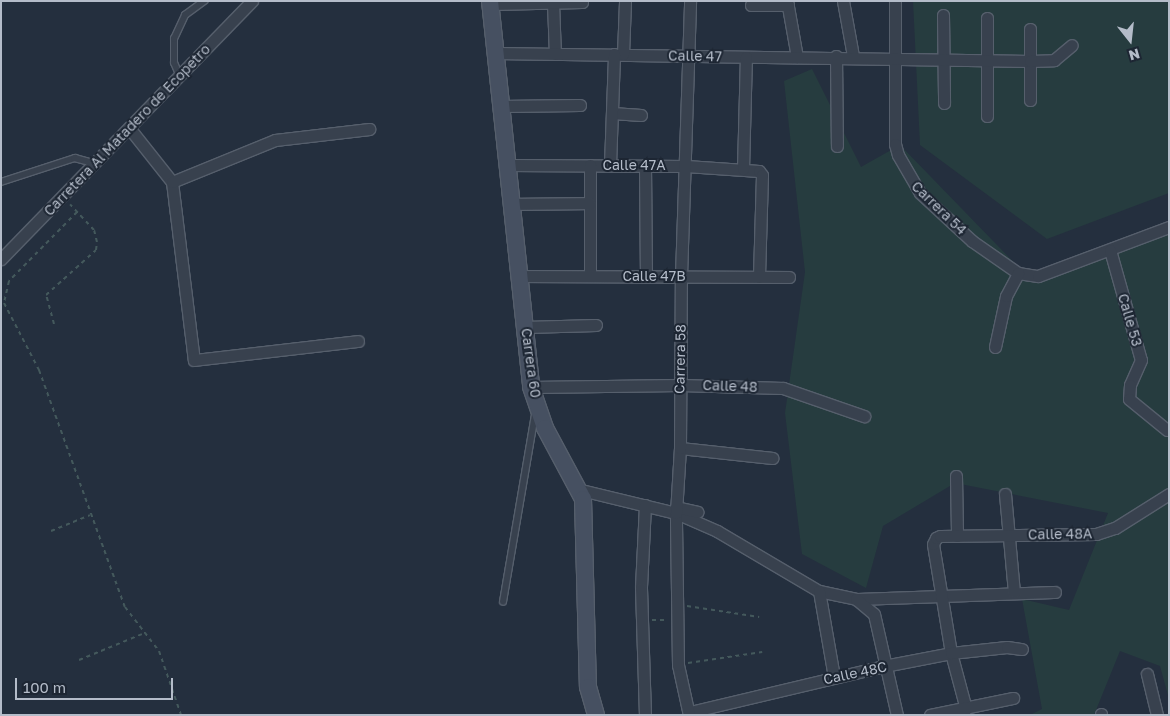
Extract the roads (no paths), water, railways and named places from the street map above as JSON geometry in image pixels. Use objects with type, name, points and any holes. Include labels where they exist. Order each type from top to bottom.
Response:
[{"type":"street","name":"Carretera Al Matadero de Ecopetro","points":[[1,259],[96,164],[252,1]]},
{"type":"street","points":[[610,165],[612,113],[625,1]]},
{"type":"street","name":"Carrera 58","points":[[690,1],[681,276],[680,448],[676,510],[678,665],[690,713]]},
{"type":"street","points":[[843,1],[852,56]]},
{"type":"street","name":"Carrera 54","points":[[895,1],[895,144],[910,181],[972,241],[1018,273]]},
{"type":"street","points":[[553,2],[555,54]]},
{"type":"street","points":[[490,3],[582,2]]},
{"type":"street","name":"Carrera 60","points":[[490,3],[531,387],[545,428],[581,490],[588,687],[596,715]]},
{"type":"street","points":[[752,5],[788,3],[797,57]]},
{"type":"street","points":[[943,15],[944,103]]},
{"type":"street","points":[[986,18],[987,116]]},
{"type":"street","points":[[1030,29],[1030,100]]},
{"type":"street","name":"Calle 47","points":[[495,54],[746,57],[852,56],[944,62],[1030,61],[1054,60],[1072,45]]},
{"type":"street","points":[[836,56],[837,146]]},
{"type":"street","points":[[743,168],[746,57]]},
{"type":"street","points":[[501,106],[580,104]]},
{"type":"street","points":[[612,113],[641,115]]},
{"type":"street","points":[[130,129],[172,182],[194,360],[358,341]]},
{"type":"street","points":[[172,182],[275,140],[369,129]]},
{"type":"street","name":"Calle 47A","points":[[508,165],[645,165],[743,168],[760,171],[762,175],[759,277]]},
{"type":"street","points":[[590,165],[590,276]]},
{"type":"street","points":[[645,165],[646,276]]},
{"type":"street","points":[[512,204],[590,203]]},
{"type":"street","points":[[996,347],[1006,296],[1018,273],[1028,276],[1050,273],[1169,227]]},
{"type":"street","name":"Calle 53","points":[[1110,250],[1141,360],[1130,385],[1129,399],[1168,430]]},
{"type":"street","name":"Calle 47B","points":[[519,276],[789,277]]},
{"type":"street","points":[[525,327],[596,324]]},
{"type":"street","name":"Calle 48","points":[[531,387],[680,385],[783,388],[864,416]]},
{"type":"street","points":[[680,448],[772,458]]},
{"type":"street","points":[[956,476],[957,536]]},
{"type":"street","points":[[581,490],[645,506],[697,512]]},
{"type":"street","points":[[1005,494],[1007,535],[1014,592]]},
{"type":"street","name":"Calle 48A","points":[[943,598],[933,544],[940,536],[1106,532],[1169,494]]},
{"type":"street","points":[[645,506],[643,620],[645,715]]},
{"type":"street","points":[[676,510],[717,531],[819,591],[856,600],[943,598],[1014,592],[1055,592]]},
{"type":"street","points":[[819,591],[834,677]]},
{"type":"street","points":[[943,598],[951,653],[966,709]]},
{"type":"street","points":[[856,600],[874,614],[884,666],[897,715]]},
{"type":"street","name":"Calle 48C","points":[[690,713],[834,677],[951,653],[1007,647],[1022,649]]},
{"type":"street","points":[[1147,674],[1157,715]]},
{"type":"street","points":[[930,715],[1013,698]]},
{"type":"lane","points":[[180,77],[174,58],[174,39],[185,15],[204,1]]},
{"type":"lane","points":[[1,182],[75,158],[96,164]]},
{"type":"lane","points":[[503,602],[536,405]]}]
